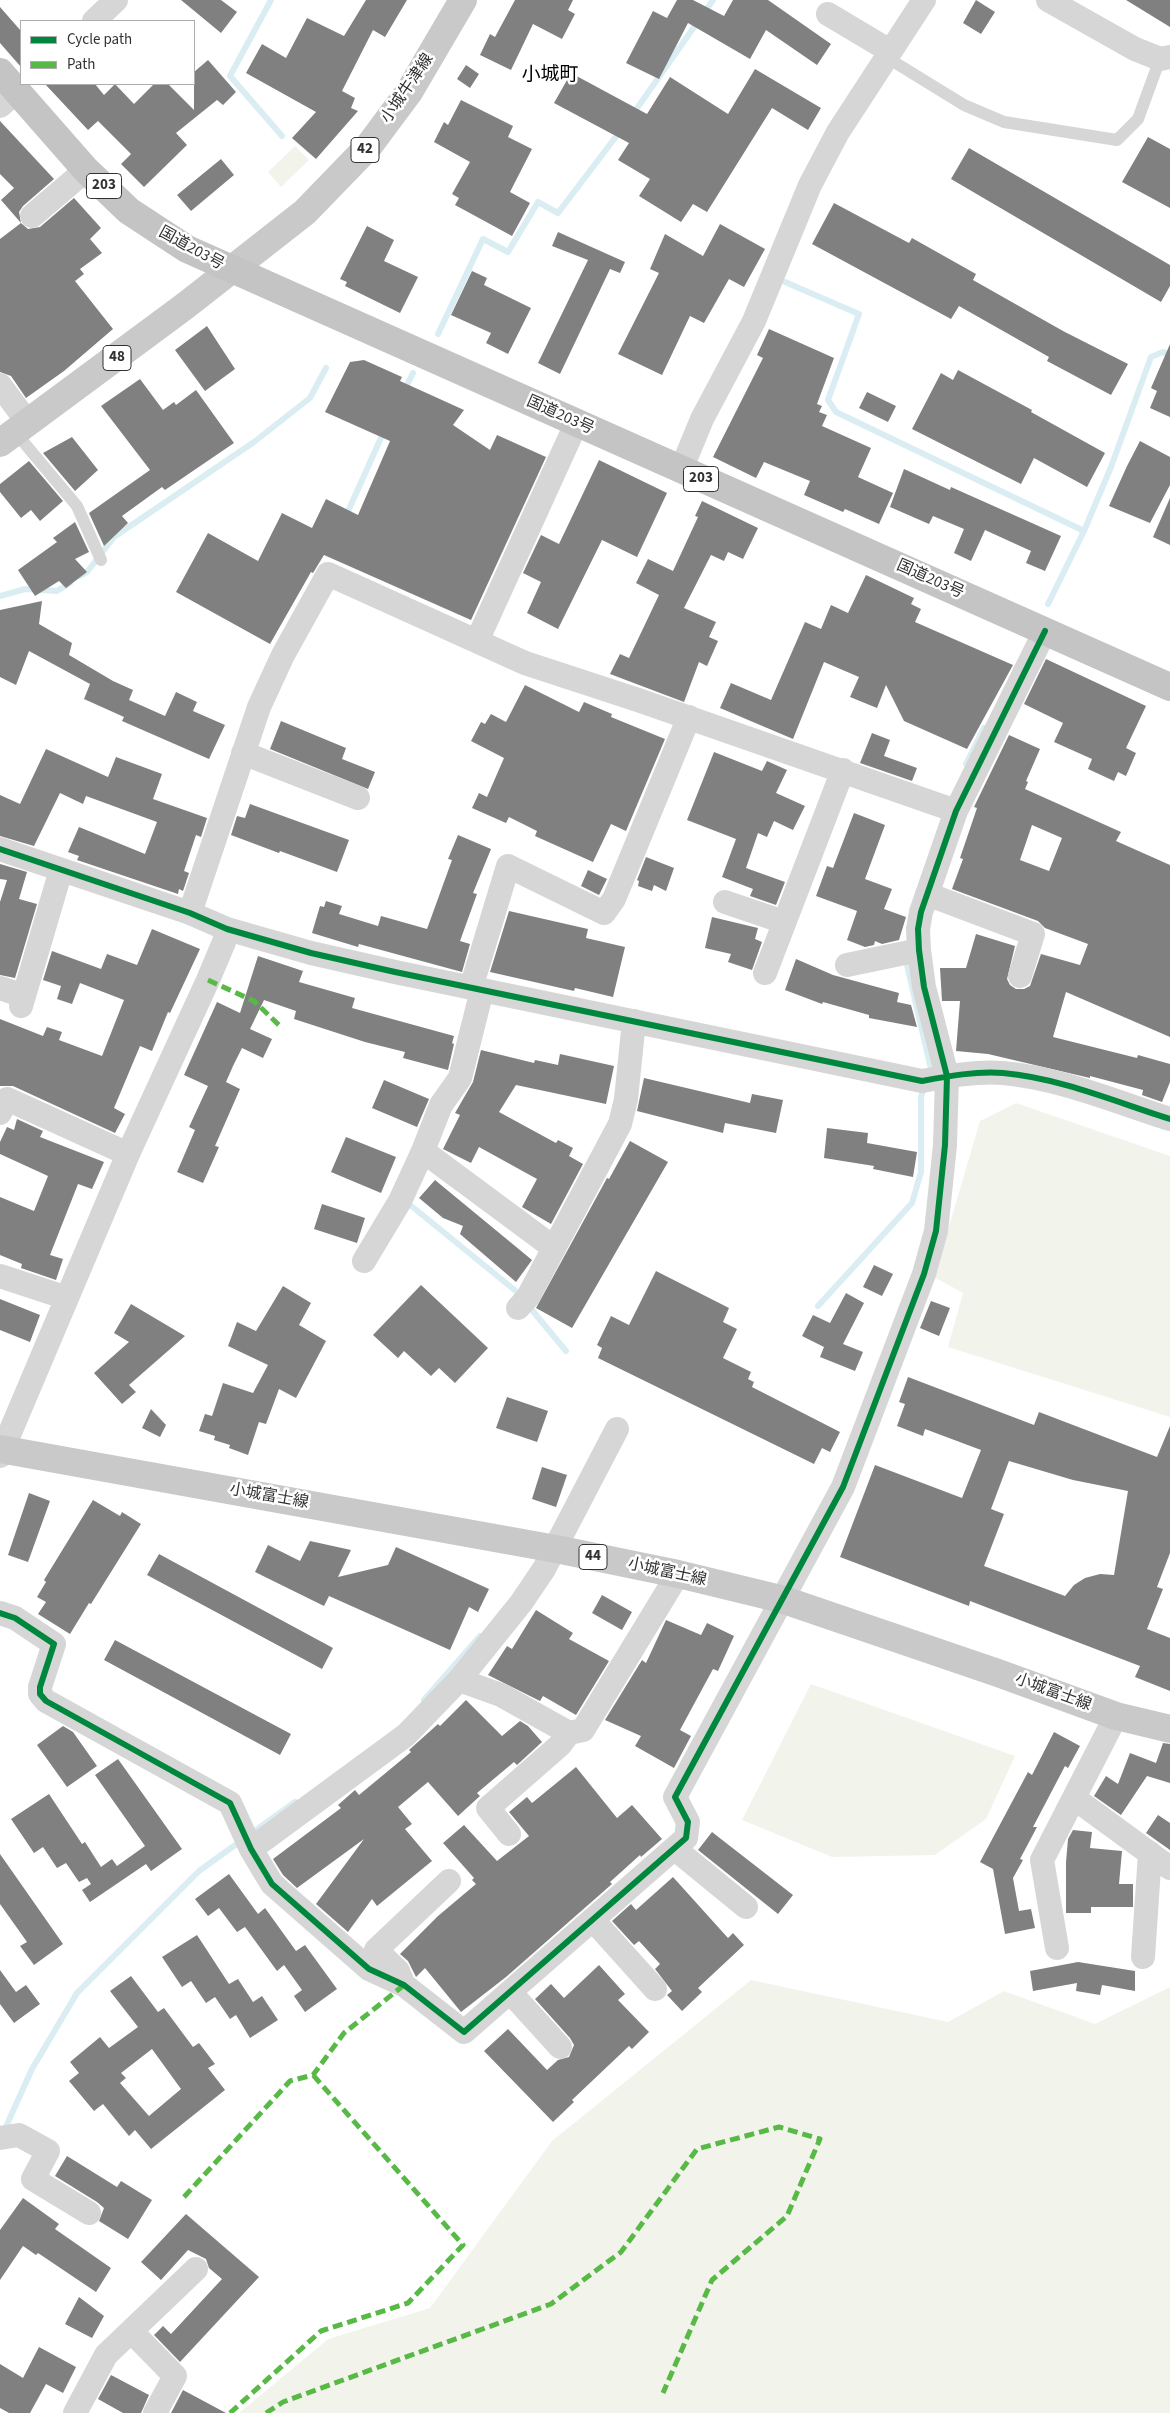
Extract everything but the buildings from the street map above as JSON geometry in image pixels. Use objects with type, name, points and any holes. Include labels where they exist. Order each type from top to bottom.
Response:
[{"type":"highway","name":"国道203号","points":[[14,89],[86,170],[130,211],[187,249],[576,424],[1170,687]]},
{"type":"main road","name":"小城牛津線","points":[[232,270],[305,212],[368,147],[409,92],[463,0]]},
{"type":"main road","name":"48","points":[[14,433],[232,270]]},
{"type":"main road","name":"小城富士線","points":[[1,1451],[556,1549],[678,1574],[781,1599],[998,1673],[1116,1716],[1170,1729]]},
{"type":"street","points":[[95,20],[116,0]]},
{"type":"street","points":[[681,470],[702,419],[754,321],[810,185],[838,132],[924,0]]},
{"type":"street","points":[[1048,0],[1135,49],[1165,58]]},
{"type":"street","points":[[828,14],[888,54]]},
{"type":"street","points":[[32,216],[86,170]]},
{"type":"street","points":[[0,385],[14,433]]},
{"type":"street","points":[[477,641],[576,424]]},
{"type":"street","points":[[190,914],[242,753],[259,707],[283,655],[328,574],[526,663],[689,717],[948,808]]},
{"type":"street","points":[[0,1613],[15,1618],[54,1644],[40,1687],[40,1694],[46,1701],[230,1803],[247,1840],[272,1884],[369,1969],[404,1985],[464,2032],[686,1838],[688,1822],[676,1797],[843,1487],[924,1274],[936,1232],[945,1145],[924,987],[910,952],[918,929],[948,808],[981,756],[1045,631]]},
{"type":"street","points":[[364,1261],[400,1201],[441,1106],[460,1078],[476,989],[508,866],[604,914],[614,898],[689,717]]},
{"type":"street","points":[[242,753],[358,798]]},
{"type":"street","points":[[765,973],[843,770]]},
{"type":"street","points":[[0,849],[190,914],[227,929],[311,952],[476,989],[634,1021],[935,1078],[1002,1073],[1041,1079],[1170,1119]]},
{"type":"street","points":[[0,988],[22,1001],[61,870]]},
{"type":"street","points":[[927,894],[1033,934],[1020,976]]},
{"type":"street","points":[[725,902],[784,922]]},
{"type":"street","points":[[1,1451],[128,1154],[208,980],[224,942],[227,929]]},
{"type":"street","points":[[847,965],[910,952]]},
{"type":"street","points":[[523,1303],[620,1124],[626,1099],[634,1021]]},
{"type":"street","points":[[0,1113],[7,1099],[128,1154]]},
{"type":"street","points":[[423,1150],[554,1248]]},
{"type":"street","points":[[0,1276],[67,1298]]},
{"type":"street","points":[[247,1840],[406,1735],[459,1680],[521,1603],[556,1549],[617,1429]]},
{"type":"street","points":[[509,1834],[488,1808],[560,1745],[569,1733],[583,1730],[678,1574]]},
{"type":"street","points":[[459,1680],[501,1695],[569,1733]]},
{"type":"street","points":[[1057,1948],[1042,1860],[1116,1716]]},
{"type":"street","points":[[1074,1798],[1170,1868]]},
{"type":"street","points":[[674,1849],[746,1907]]},
{"type":"street","points":[[1143,1957],[1150,1853]]},
{"type":"street","points":[[404,1985],[398,1971],[376,1950],[448,1881]]},
{"type":"street","points":[[593,1920],[655,1989]]},
{"type":"street","points":[[510,1992],[560,2047]]},
{"type":"street","points":[[9,2136],[48,2151],[32,2179],[89,2213]]},
{"type":"street","points":[[75,2413],[106,2355],[196,2269]]},
{"type":"street","points":[[131,2331],[175,2376],[155,2413]]},
{"type":"lane","points":[[888,54],[964,105],[1004,122],[1117,140],[1138,119],[1165,58]]},
{"type":"lane","points":[[14,433],[77,506],[101,560]]},
{"type":"shaded area","points":[[295,146],[309,160],[281,187],[268,172]]},
{"type":"shaded area","points":[[1016,1103],[1170,1156],[1170,1417],[948,1347],[963,1293],[934,1277],[980,1121]]},
{"type":"shaded area","points":[[811,1684],[1015,1756],[986,1819],[935,1855],[832,1857],[742,1820]]},
{"type":"shaded area","points":[[751,1980],[948,2022],[1004,1991],[1095,2024],[1170,1987],[1170,2413],[239,2413],[328,2339],[430,2308],[552,2141]]},
{"type":"waterway","points":[[271,0],[230,76],[282,136]]},
{"type":"waterway","points":[[633,114],[713,0]]},
{"type":"waterway","points":[[438,334],[483,239],[508,252],[538,202],[558,213],[621,130]]},
{"type":"waterway","points":[[785,282],[859,314],[828,400],[836,412],[1084,531]]},
{"type":"waterway","points":[[1048,604],[1084,531],[1111,467],[1151,357],[1163,352],[1170,355]]},
{"type":"waterway","points":[[80,576],[87,572],[114,537],[254,442],[310,398],[326,368]]},
{"type":"waterway","points":[[404,391],[413,373]]},
{"type":"waterway","points":[[345,518],[385,429]]},
{"type":"waterway","points":[[0,596],[25,589],[57,591],[70,583]]},
{"type":"waterway","points":[[966,764],[984,728]]},
{"type":"waterway","points":[[907,956],[907,965],[931,1069],[929,1073]]},
{"type":"waterway","points":[[818,1306],[912,1203],[921,1172],[921,1097],[925,1085]]},
{"type":"waterway","points":[[409,1204],[517,1292],[566,1351]]},
{"type":"waterway","points":[[424,1700],[480,1636]]},
{"type":"waterway","points":[[4,2131],[32,2069],[77,1993],[199,1871],[295,1802]]},
{"type":"marked path","points":[[208,980],[254,1001],[282,1028]]},
{"type":"marked path","points":[[184,2197],[290,2081],[313,2075],[344,2033],[404,1985]]},
{"type":"marked path","points":[[230,2413],[321,2331],[408,2303],[463,2245],[313,2075]]},
{"type":"marked path","points":[[266,2413],[283,2402],[551,2304],[621,2252],[697,2149],[779,2127],[820,2139],[787,2216],[712,2280],[663,2393]]},
{"type":"cycle path","points":[[0,1613],[15,1618],[54,1644],[40,1687],[40,1694],[46,1701],[230,1803],[251,1849],[272,1884],[369,1969],[404,1985],[464,2032],[686,1838],[688,1822],[675,1797],[843,1487],[924,1274],[936,1231],[945,1145],[947,1076],[924,987],[918,929],[921,912],[956,811],[1045,631]]},
{"type":"cycle path","points":[[0,849],[190,913],[227,929],[311,953],[922,1081],[973,1073],[1003,1073],[1046,1080],[1067,1085],[1170,1119]]},
{"type":"district","name":"小城町","points":[[550,76]]}]
